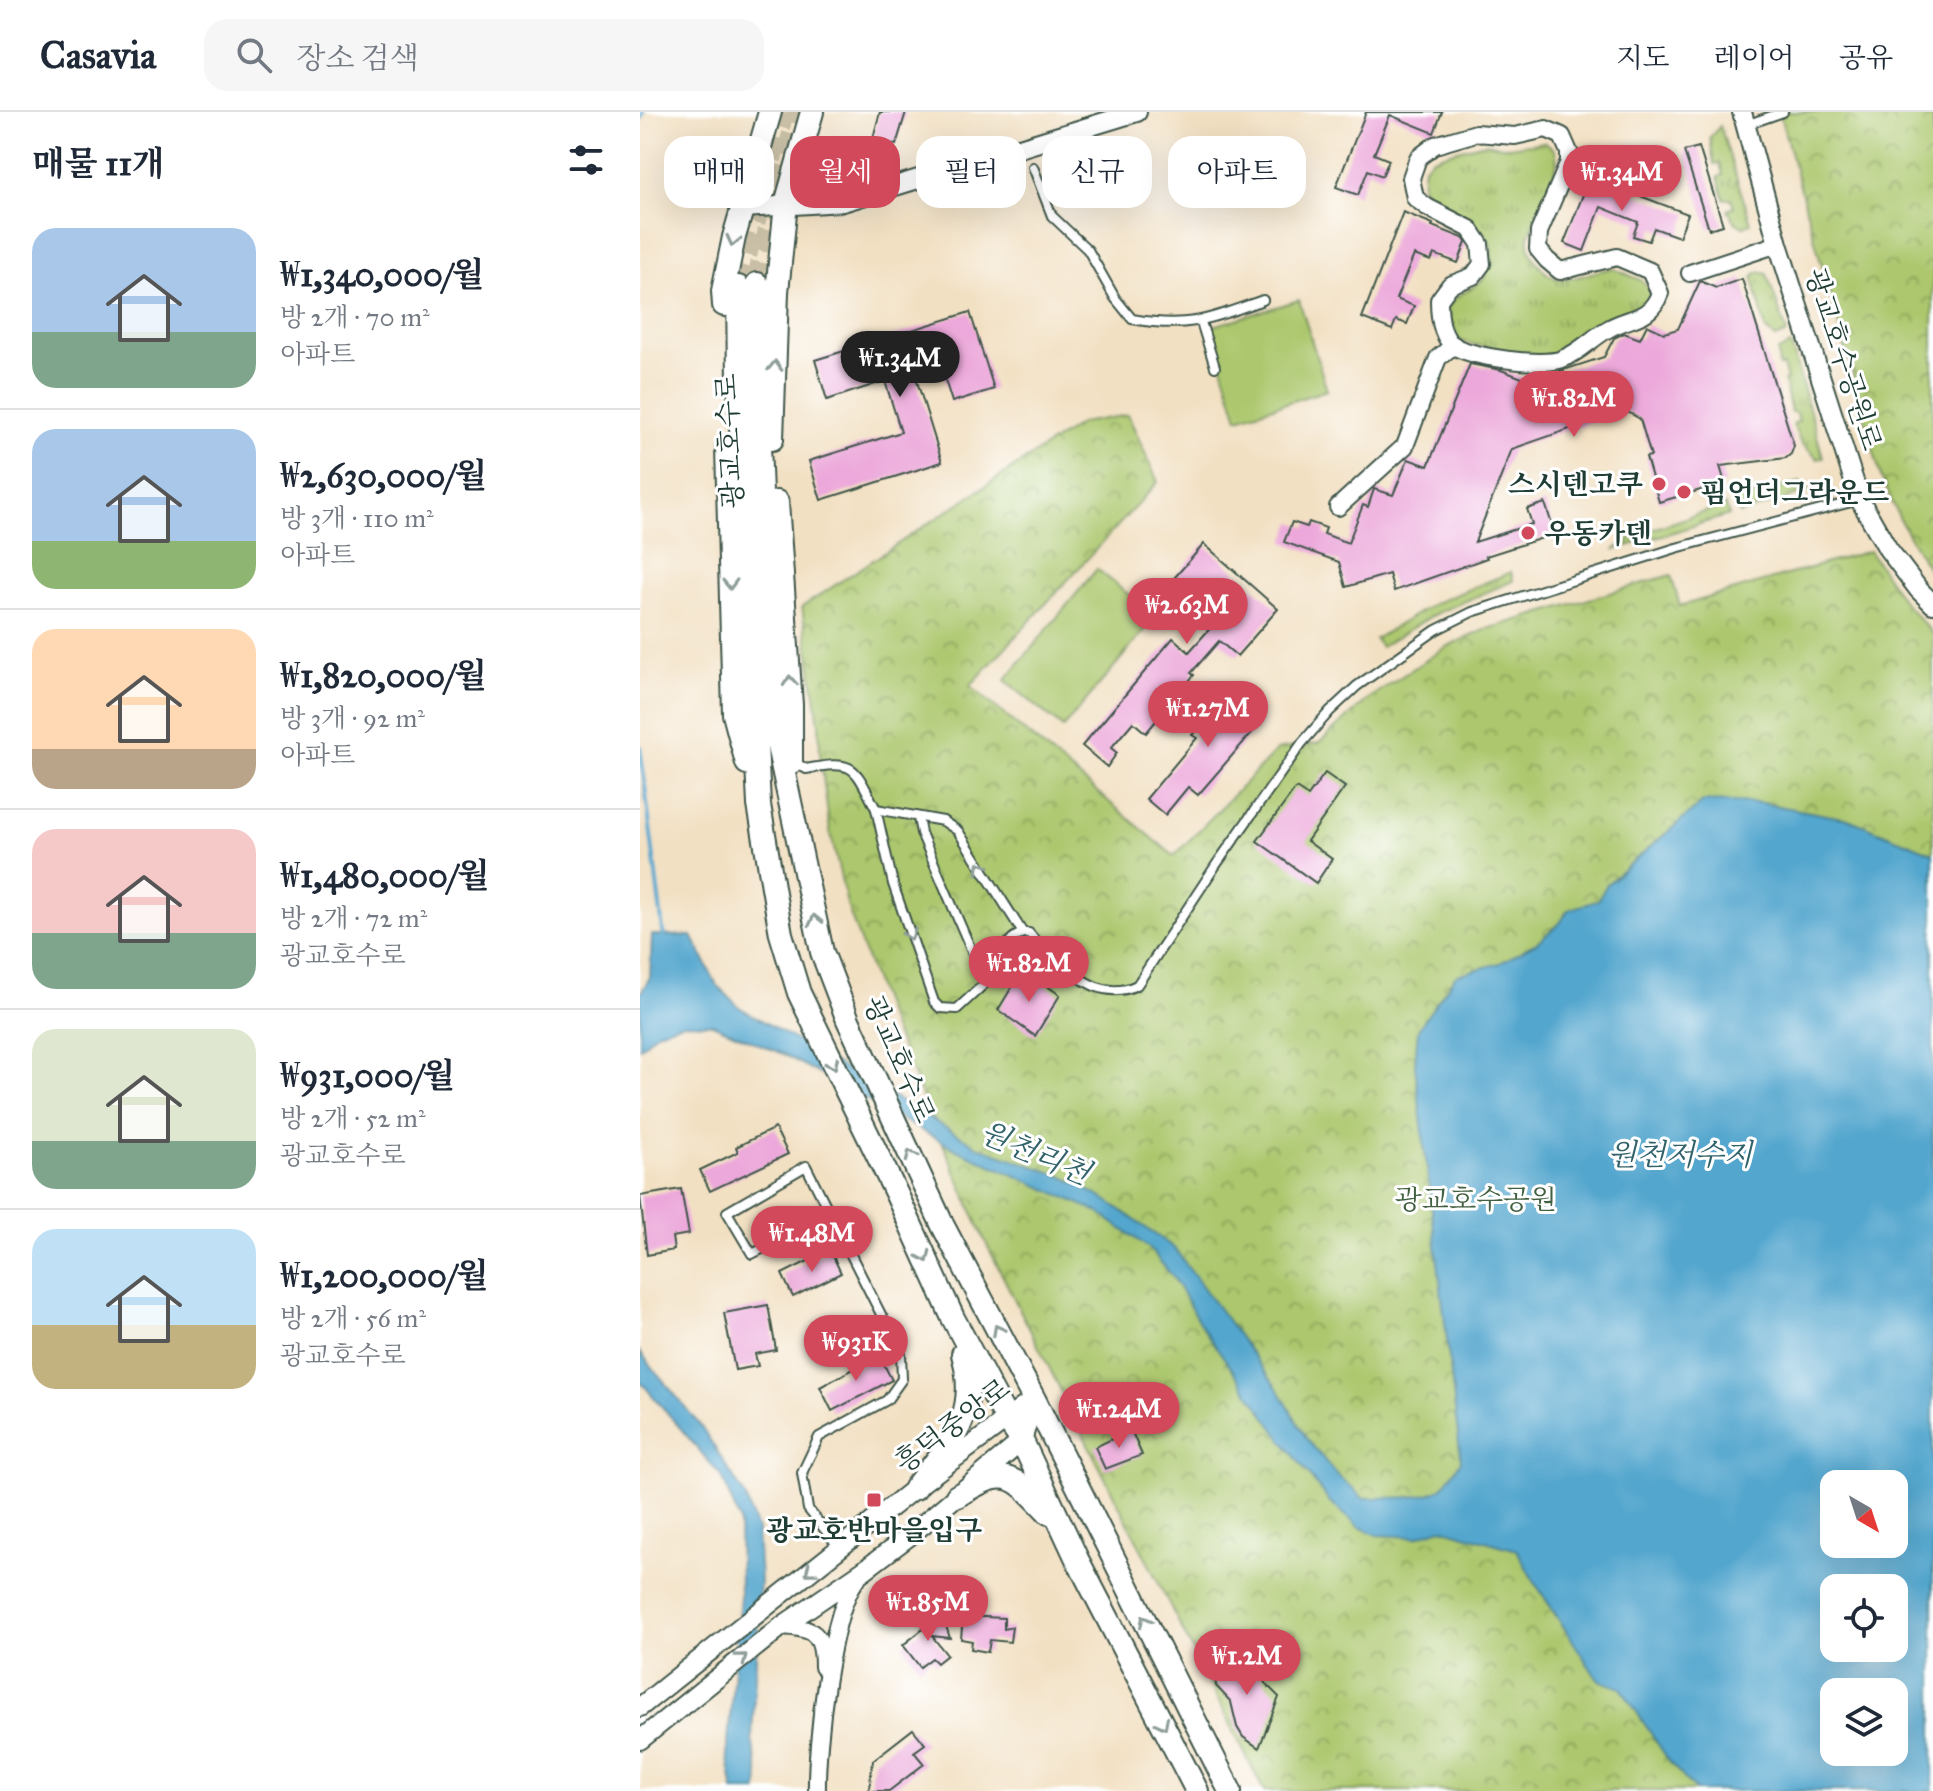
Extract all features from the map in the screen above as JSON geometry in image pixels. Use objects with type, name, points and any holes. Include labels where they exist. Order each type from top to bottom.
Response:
[{"type":"main road","points":[[763,136],[770,112]]},
{"type":"main road","points":[[792,804],[791,705],[772,434],[777,292],[786,204],[812,112]]},
{"type":"main road","points":[[743,208],[723,291],[734,714],[759,805]]},
{"type":"main road","name":"광교호수로","points":[[1197,1791],[1077,1559],[1022,1441],[1006,1418],[953,1318],[799,993],[781,934],[759,805],[741,416],[748,286],[756,373],[770,708],[822,952],[848,1020],[943,1226],[1034,1399],[1230,1791]]},
{"type":"main road","points":[[915,1488],[952,1440],[968,1409],[969,1377],[953,1318]]},
{"type":"main road","points":[[957,1496],[985,1479],[1005,1477],[1020,1483],[1065,1530]]},
{"type":"street","points":[[774,205],[843,202],[1137,112]]},
{"type":"street","name":"광교호수공원로","points":[[1744,119],[1778,244],[1860,500],[1888,549],[1933,604]]},
{"type":"street","points":[[1546,129],[1562,136],[1569,152],[1569,162],[1539,232],[1538,249],[1560,271],[1617,257],[1650,271],[1660,293],[1655,306],[1644,315],[1606,329],[1562,359],[1543,364],[1469,351],[1454,345],[1445,334],[1439,300],[1450,285],[1473,276],[1482,264],[1480,244],[1470,229],[1415,198],[1411,178],[1418,158],[1435,145],[1476,133],[1515,136],[1546,129]]},
{"type":"street","points":[[1690,273],[1778,244]]},
{"type":"street","points":[[1338,507],[1405,446],[1438,358],[1454,345]]},
{"type":"street","name":"흥덕중앙로","points":[[640,1707],[915,1488],[1034,1399]]},
{"type":"street","name":"흥덕중앙로","points":[[640,1740],[782,1626],[863,1571],[1022,1441],[1034,1399]]},
{"type":"street","points":[[817,1791],[816,1766],[838,1618],[847,1590],[863,1571]]},
{"type":"street","points":[[782,1626],[807,1629],[821,1641],[824,1708]]},
{"type":"lane","points":[[1744,119],[1783,112]]},
{"type":"lane","points":[[1033,167],[1052,216],[1088,250],[1115,298],[1132,319],[1167,324],[1201,322],[1263,300]]},
{"type":"lane","points":[[1201,322],[1215,367]]},
{"type":"lane","points":[[1048,956],[1030,969],[1012,968],[1008,962],[1007,943],[1013,936],[1029,933],[1048,956],[1104,991],[1137,985],[1144,979],[1216,865],[1302,743],[1357,686],[1436,630],[1472,612],[1663,552],[1860,500]]},
{"type":"lane","points":[[791,759],[806,769],[838,764],[847,766],[864,785],[876,809],[893,884],[934,1002],[948,1010],[957,1009],[1008,962]]},
{"type":"lane","points":[[876,809],[943,821],[958,831],[1023,933]]},
{"type":"lane","points":[[918,818],[921,833],[985,982]]},
{"type":"lane","points":[[831,1214],[752,1254],[727,1212],[806,1166],[831,1214],[901,1354],[902,1379],[887,1400],[819,1437],[802,1473],[808,1509],[840,1548]]},
{"type":"green space","points":[[1779,112],[1933,112],[1933,577],[1902,524],[1881,477]]},
{"type":"green space","points":[[1720,126],[1751,223],[1743,227],[1735,222],[1728,210],[1734,207],[1731,198],[1724,199],[1718,177],[1723,175],[1720,163],[1714,164],[1710,137]]},
{"type":"green space","points":[[1544,142],[1554,149],[1557,162],[1529,236],[1532,255],[1555,278],[1572,279],[1615,269],[1642,281],[1651,294],[1645,307],[1561,354],[1531,357],[1459,341],[1447,310],[1454,300],[1484,278],[1491,248],[1480,228],[1426,193],[1422,186],[1424,166],[1433,158],[1485,143],[1508,147]]},
{"type":"green space","points":[[1755,274],[1767,274],[1787,333],[1776,338],[1766,330],[1753,279]]},
{"type":"green space","points":[[1299,300],[1327,390],[1238,418],[1210,327]]},
{"type":"green space","points":[[1791,345],[1823,457],[1818,459],[1800,442],[1793,424],[1799,421],[1796,413],[1791,412],[1784,381],[1787,379],[1783,366],[1779,367],[1778,351]]},
{"type":"green space","name":"광교호수공원","points":[[1128,415],[1158,482],[970,686],[1174,856],[1277,750],[1319,743],[1372,696],[1446,647],[1487,629],[1671,575],[1680,606],[1869,551],[1904,602],[1933,634],[1933,1791],[1264,1791],[986,1243],[887,1015],[848,908],[830,831],[819,723],[802,607],[1081,423]]},
{"type":"green space","points":[[1800,482],[1810,491],[1740,514],[1736,507],[1735,501]]},
{"type":"green space","points":[[1725,505],[1729,515],[1614,550],[1635,535]]},
{"type":"green space","points":[[1097,569],[1156,617],[1063,728],[1005,680]]},
{"type":"green space","points":[[1511,572],[1513,581],[1435,614],[1381,647],[1375,639],[1435,603]]},
{"type":"water","name":"원천저수지","points":[[1704,801],[1762,803],[1848,819],[1933,853],[1933,1791],[1696,1791],[1671,1764],[1621,1688],[1598,1680],[1517,1550],[1441,1528],[1416,1537],[1377,1535],[1359,1527],[1328,1500],[1200,1324],[1173,1277],[1149,1248],[1096,1211],[957,1150],[785,1055],[712,1024],[683,1023],[658,1031],[640,1048],[640,994],[650,977],[652,935],[692,936],[717,985],[739,1007],[979,1147],[1064,1177],[1108,1201],[1174,1248],[1280,1392],[1306,1438],[1335,1473],[1363,1498],[1424,1495],[1441,1488],[1461,1461],[1415,1065],[1418,1029],[1456,975],[1500,963],[1536,943],[1560,923],[1568,910],[1598,900],[1607,884]]},
{"type":"water","points":[[640,1352],[703,1429],[745,1496],[757,1530],[760,1580],[752,1739],[759,1775],[758,1791],[734,1791],[727,1754],[740,1596],[739,1520],[722,1477],[640,1381]]},
{"type":"building","points":[[880,112],[906,112],[899,136],[874,136]]},
{"type":"building","points":[[1366,112],[1442,112],[1434,133],[1390,115],[1374,154],[1389,160],[1382,176],[1368,170],[1358,195],[1336,187]]},
{"type":"building","points":[[1699,147],[1723,225],[1709,229],[1684,151]]},
{"type":"building","points":[[1590,177],[1688,214],[1679,237],[1654,228],[1649,241],[1633,236],[1638,222],[1601,207],[1584,251],[1564,243]]},
{"type":"building","points":[[1403,212],[1466,242],[1458,263],[1434,254],[1431,261],[1414,255],[1396,299],[1414,306],[1407,324],[1396,320],[1392,330],[1362,318]]},
{"type":"building","points":[[1742,279],[1794,446],[1786,458],[1720,466],[1725,483],[1659,502],[1646,457],[1651,456],[1640,419],[1624,410],[1512,449],[1475,542],[1532,524],[1527,509],[1545,503],[1555,534],[1394,591],[1389,574],[1346,587],[1339,562],[1284,542],[1292,522],[1307,527],[1309,522],[1326,528],[1324,534],[1348,543],[1363,505],[1368,507],[1374,489],[1393,495],[1408,459],[1428,466],[1470,364],[1501,370],[1530,381],[1604,357],[1614,338],[1624,333],[1640,339],[1647,325],[1664,333],[1678,329],[1700,281],[1716,288]]},
{"type":"building","points":[[970,312],[994,389],[952,402],[941,367],[915,375],[942,462],[821,500],[809,461],[901,432],[885,381],[827,400],[815,360]]},
{"type":"building","points":[[1204,544],[1278,609],[1237,656],[1219,641],[1146,733],[1133,722],[1111,748],[1117,753],[1107,767],[1082,746],[1173,638],[1189,652],[1213,625],[1168,585]]},
{"type":"building","points":[[1234,684],[1254,702],[1247,710],[1261,722],[1198,795],[1188,787],[1165,815],[1146,799],[1197,738],[1192,735]]},
{"type":"building","points":[[1325,773],[1345,787],[1307,841],[1332,859],[1316,883],[1257,841],[1296,788],[1308,796]]},
{"type":"building","points":[[1034,977],[1060,995],[1035,1036],[998,1010],[1015,982],[1024,984]]},
{"type":"building","points":[[775,1128],[788,1154],[710,1191],[700,1170],[738,1152],[736,1147]]},
{"type":"building","points":[[681,1189],[689,1234],[672,1237],[674,1250],[647,1255],[640,1196]]},
{"type":"building","points":[[830,1250],[841,1273],[793,1297],[782,1274]]},
{"type":"building","points":[[768,1305],[776,1350],[755,1354],[758,1366],[735,1370],[724,1313]]},
{"type":"building","points":[[879,1355],[892,1380],[832,1411],[820,1387]]},
{"type":"building","points":[[1131,1430],[1142,1455],[1105,1469],[1095,1447]]},
{"type":"building","points":[[942,1614],[950,1638],[932,1636],[947,1655],[937,1663],[932,1658],[920,1667],[903,1645]]},
{"type":"building","points":[[963,1616],[1004,1618],[1004,1629],[1012,1627],[1010,1642],[990,1640],[988,1652],[971,1649],[972,1641],[961,1639]]},
{"type":"building","points":[[1213,1658],[1263,1665],[1265,1683],[1279,1697],[1259,1748],[1243,1737],[1237,1727],[1231,1702],[1216,1686]]},
{"type":"building","points":[[913,1729],[925,1744],[914,1752],[924,1764],[889,1791],[869,1791],[873,1760]]},
{"type":"waterway","name":"원천리천","points":[[640,121],[643,112]]},
{"type":"waterway","name":"원천리천","points":[[640,746],[664,939]]},
{"type":"tunnel","points":[[738,287],[783,112]]},
{"type":"tunnel","points":[[757,284],[799,112]]},
{"type":"place","name":"스시덴고쿠","points":[[1659,484]]},
{"type":"place","name":"핌언더그라운드","points":[[1684,492]]},
{"type":"place","name":"우동카덴","points":[[1528,533]]},
{"type":"place","name":"광교호반마을입구","points":[[874,1500]]}]
